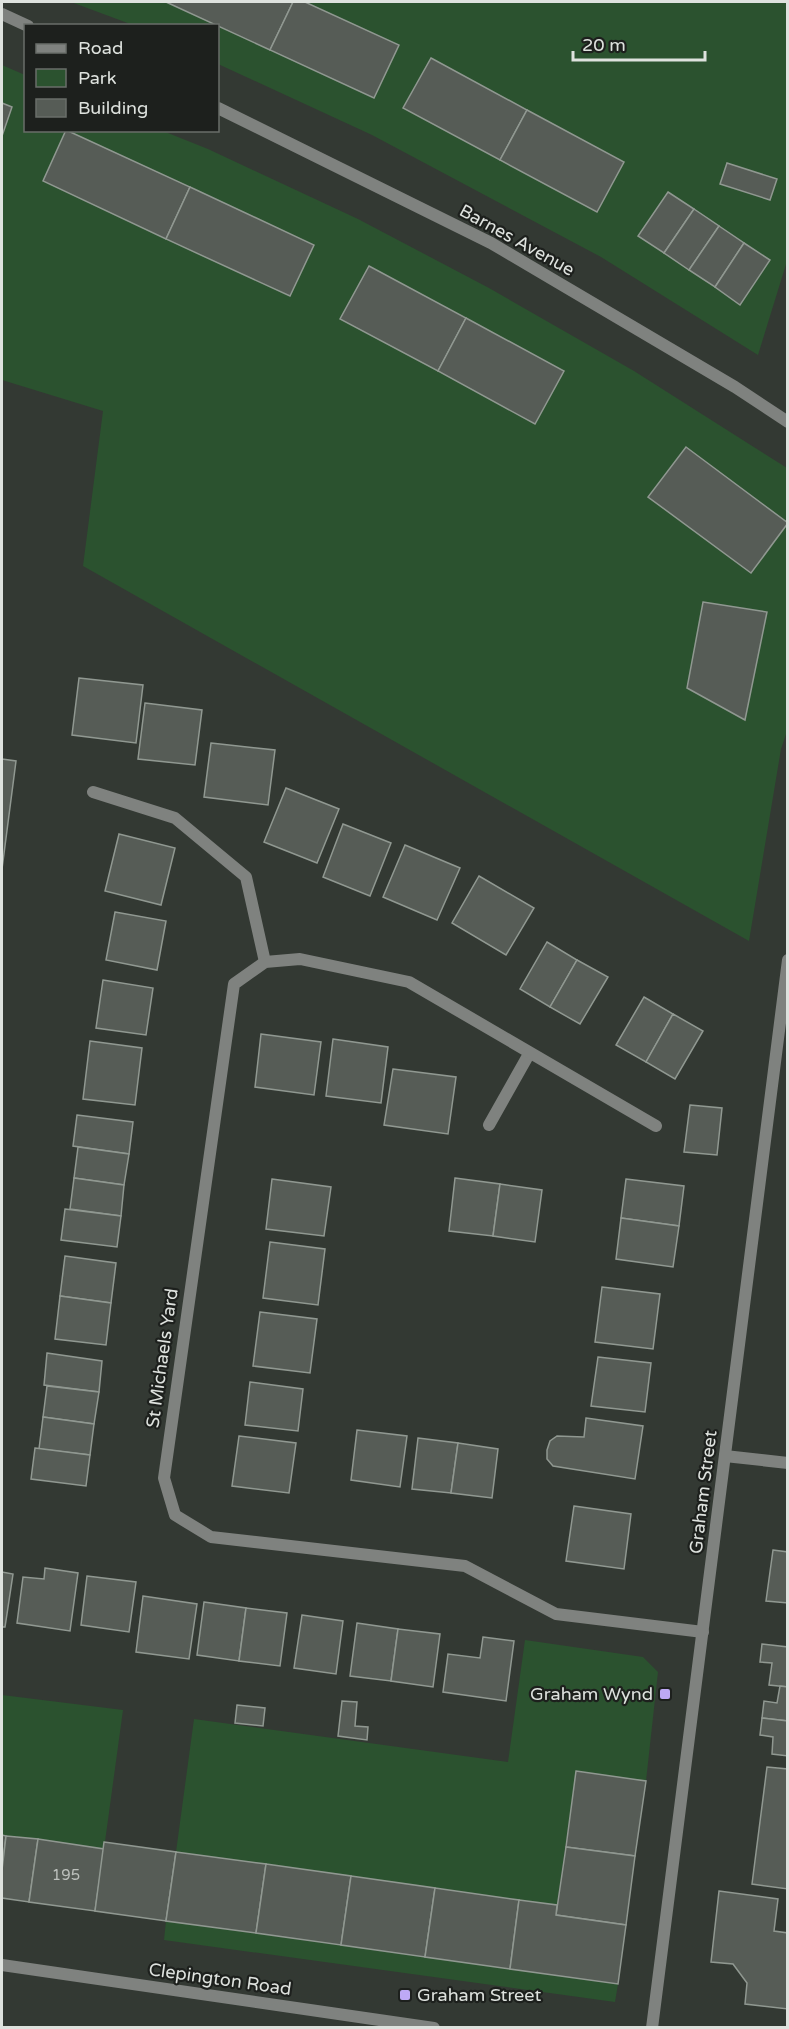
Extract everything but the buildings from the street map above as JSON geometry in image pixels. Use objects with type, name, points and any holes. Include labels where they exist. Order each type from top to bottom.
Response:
[{"type":"street","points":[[2,14],[24,24]]},
{"type":"street","name":"Barnes Avenue","points":[[219,108],[491,243],[735,387],[788,422]]},
{"type":"street","points":[[93,792],[175,818],[246,877],[265,962],[300,959],[409,982],[656,1126]]},
{"type":"street","name":"Graham Street","points":[[652,2028],[788,960]]},
{"type":"street","name":"St Michaels Yard","points":[[265,962],[234,984],[164,1478],[175,1515],[211,1537],[465,1566],[556,1614],[703,1632]]},
{"type":"street","points":[[489,1125],[529,1054]]},
{"type":"street","points":[[725,1456],[788,1463]]},
{"type":"street","name":"Clepington Road","points":[[2,1965],[434,2028]]},
{"type":"green space","points":[[71,2],[787,2],[787,261],[758,355],[601,257],[372,135],[219,64],[219,24],[130,24]]},
{"type":"green space","points":[[2,65],[24,75],[24,132],[166,132],[208,149],[358,219],[489,288],[634,371],[787,468],[787,731],[781,749],[749,941],[83,566],[103,411],[2,380]]},
{"type":"green space","points":[[525,1640],[643,1657],[658,1672],[646,1781],[576,1772],[557,1905],[176,1852],[194,1719],[508,1762]]},
{"type":"green space","points":[[2,1695],[123,1710],[104,1849],[2,1835]]},
{"type":"green space","points":[[166,1921],[618,1984],[615,2002],[164,1940]]},
{"type":"place","name":"Graham Wynd","points":[[665,1694]]},
{"type":"place","name":"Graham Street","points":[[405,1995]]}]
